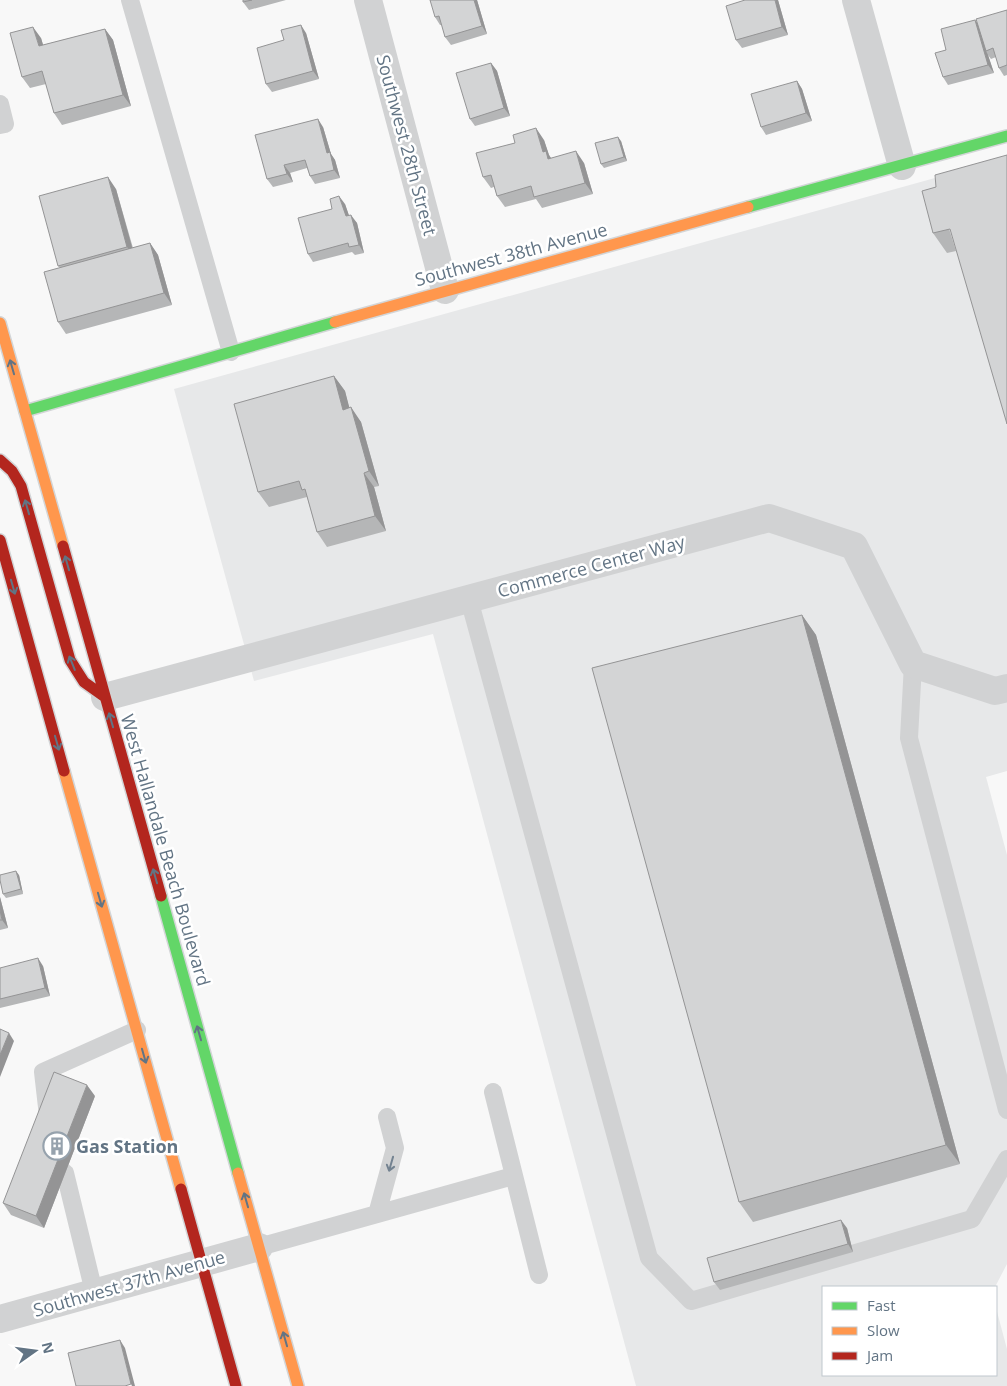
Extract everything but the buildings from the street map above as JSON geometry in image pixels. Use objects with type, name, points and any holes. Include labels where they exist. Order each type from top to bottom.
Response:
[{"type":"main road","name":"Southwest 38th Avenue","points":[[25,411],[445,290],[1007,136]]},
{"type":"main road","name":"West Hallandale Beach Boulevard","points":[[0,323],[298,1386]]},
{"type":"main road","points":[[6,390],[25,411]]},
{"type":"main road","points":[[0,460],[12,470],[21,486],[70,660],[77,676],[86,686],[105,697]]},
{"type":"main road","points":[[0,540],[236,1386]]},
{"type":"street","name":"Southwest 28th Street","points":[[368,0],[445,290]]},
{"type":"street","points":[[856,0],[902,166]]},
{"type":"street","name":"Commerce Center Way","points":[[105,697],[768,518],[854,546],[913,664]]},
{"type":"street","points":[[913,664],[995,691],[1007,688]]},
{"type":"street","name":"Southwest 37th Avenue","points":[[0,1319],[259,1247]]},
{"type":"lane","points":[[130,0],[230,352]]},
{"type":"lane","points":[[0,104],[5,124],[0,125]]},
{"type":"lane","points":[[469,599],[649,1258],[691,1301],[972,1219],[1007,1159]]},
{"type":"lane","points":[[913,664],[909,738],[1007,1110]]},
{"type":"lane","points":[[48,1119],[43,1072],[137,1030]]},
{"type":"lane","points":[[493,1092],[539,1275]]},
{"type":"lane","points":[[377,1214],[395,1148],[387,1117]]},
{"type":"lane","points":[[66,1173],[94,1292]]},
{"type":"lane","points":[[259,1247],[513,1176]]},
{"type":"shaded area","points":[[1007,158],[1007,771],[986,777],[1007,855],[1007,1264],[996,1286],[822,1286],[822,1376],[997,1376],[997,1312],[1007,1349],[1007,1386],[636,1386],[433,634],[254,681],[174,389]]},
{"type":"traffic: fast","points":[[748,207],[1007,136]]},
{"type":"traffic: fast","points":[[25,411],[335,322]]},
{"type":"traffic: fast","points":[[161,896],[238,1173]]},
{"type":"traffic: slow","points":[[335,322],[748,207]]},
{"type":"traffic: slow","points":[[0,323],[63,546]]},
{"type":"traffic: slow","points":[[64,771],[181,1189]]},
{"type":"traffic: slow","points":[[238,1173],[298,1386]]},
{"type":"traffic: jam","points":[[0,460],[12,471],[21,486],[70,660],[84,682],[105,697]]},
{"type":"traffic: jam","points":[[0,540],[64,771]]},
{"type":"traffic: jam","points":[[63,546],[161,896]]},
{"type":"traffic: jam","points":[[181,1189],[236,1386]]},
{"type":"place","name":"Gas Station","points":[[57,1146]]}]
